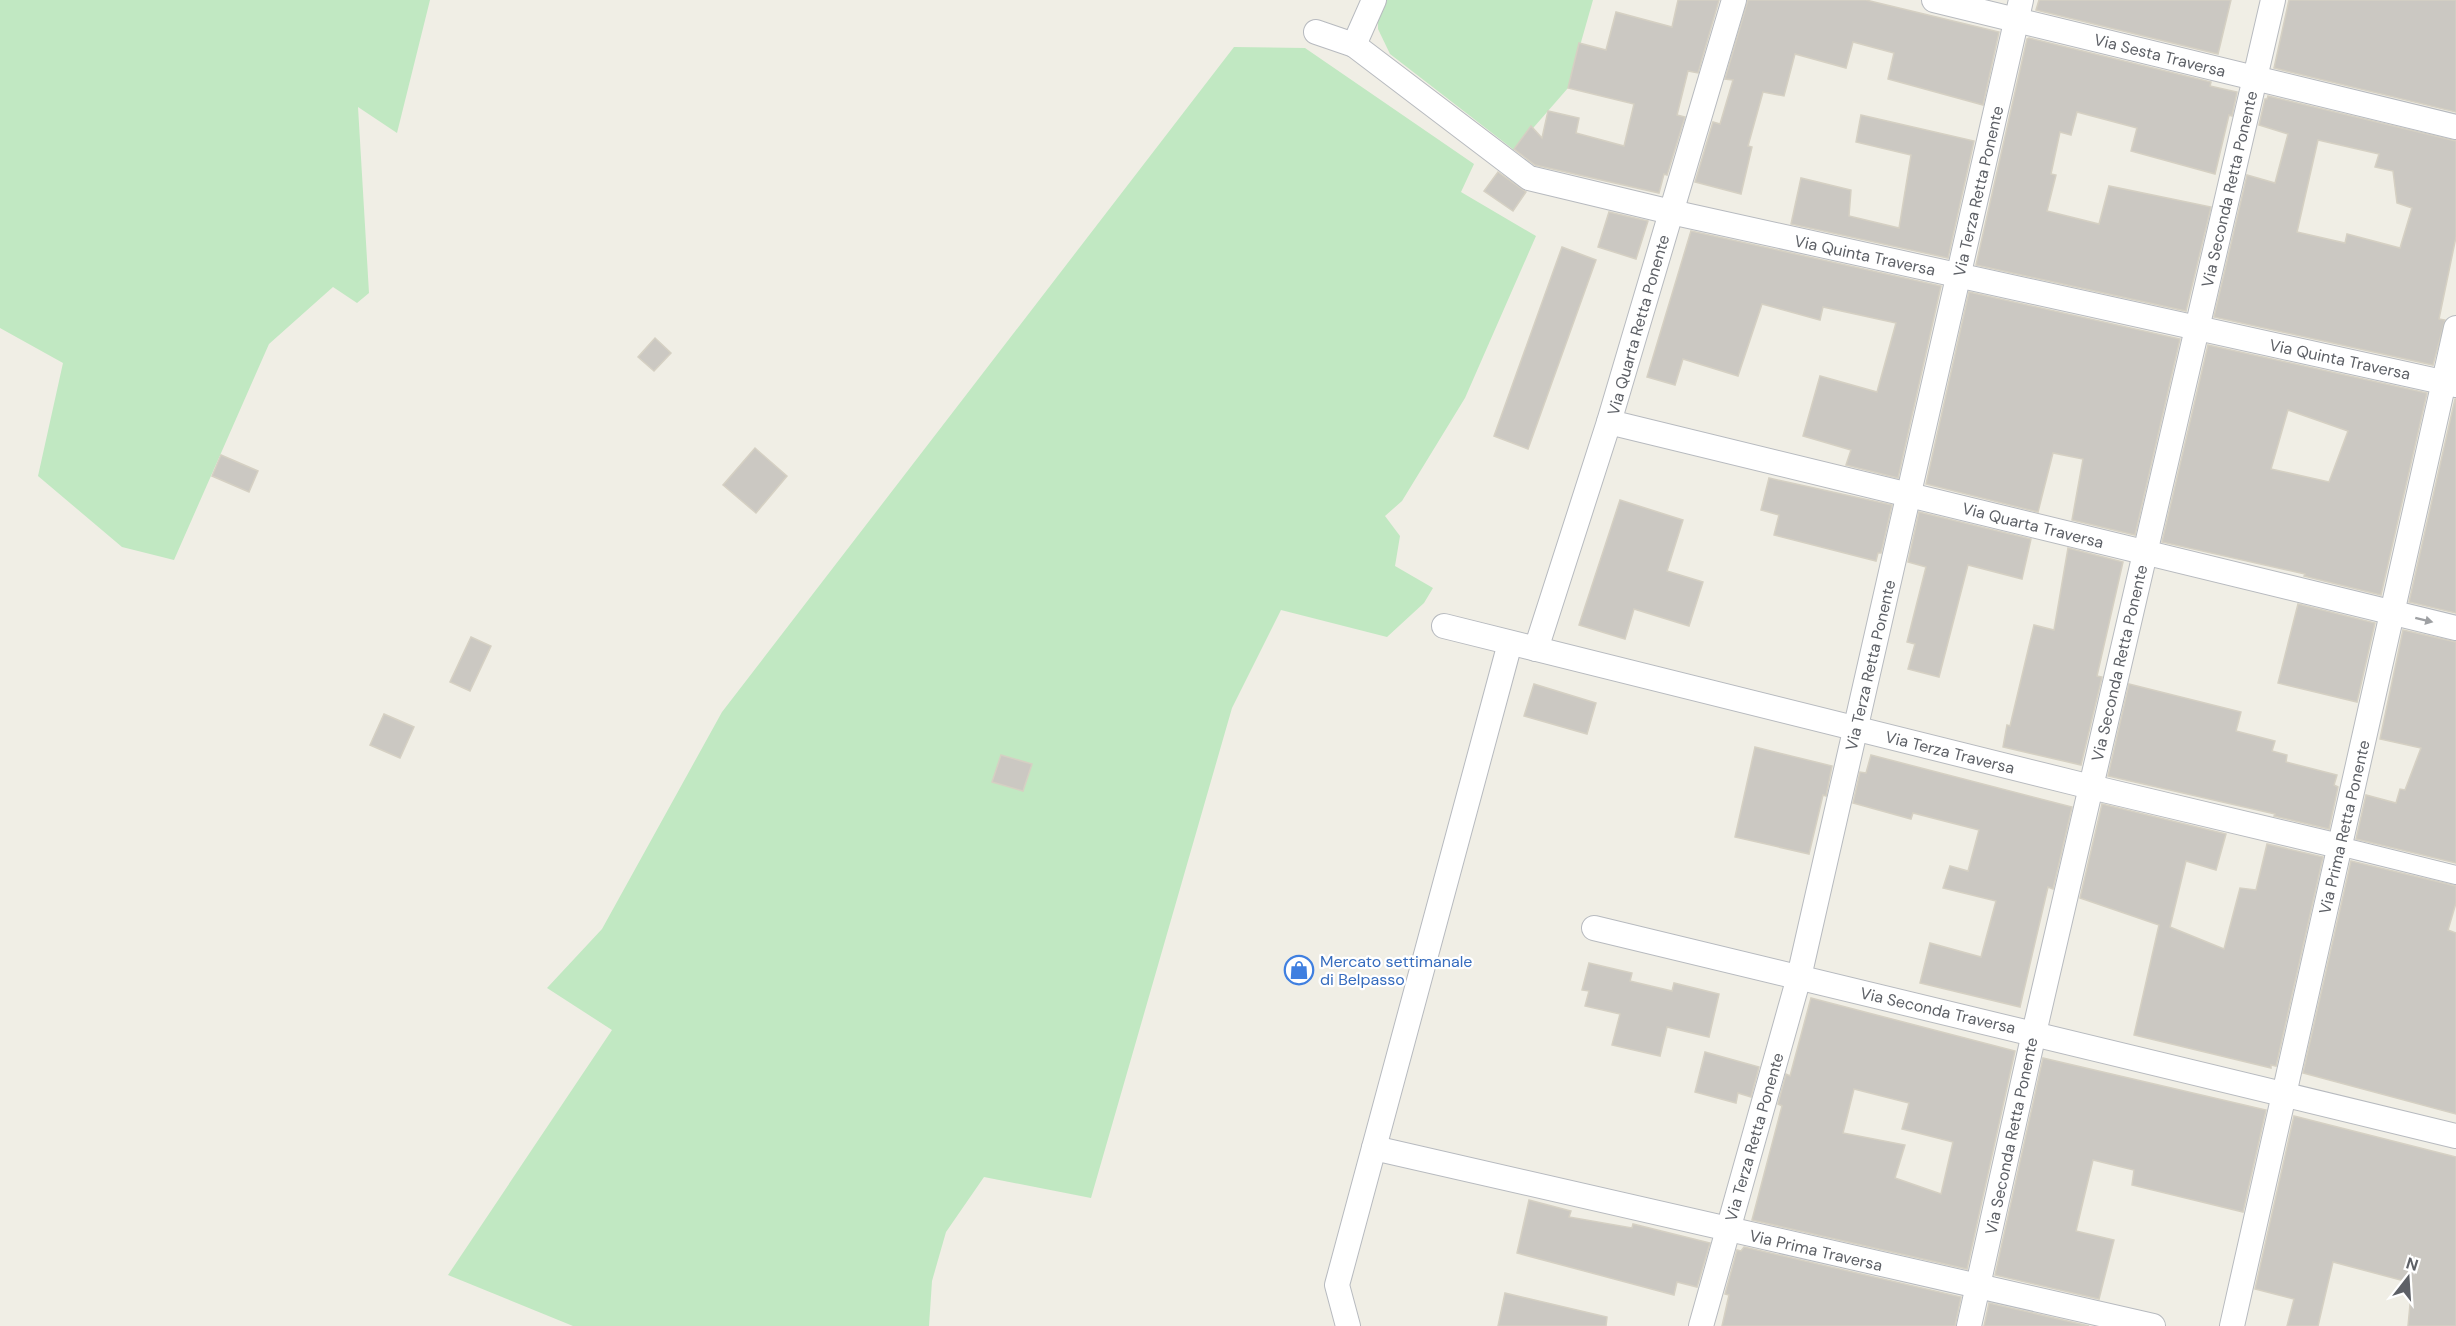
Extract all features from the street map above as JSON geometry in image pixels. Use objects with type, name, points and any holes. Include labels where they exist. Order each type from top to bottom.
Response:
[{"type":"street","points":[[1354,45],[1374,0]]},
{"type":"street","name":"Via Quarta Retta Ponente","points":[[1536,649],[1609,422],[1734,0]]},
{"type":"street","name":"Via Sesta Traversa","points":[[1934,0],[2019,10],[2254,78],[2456,128]]},
{"type":"street","name":"Via Seconda Retta Ponente","points":[[1969,1326],[2034,1033],[2273,0]]},
{"type":"street","name":"Via Terza Retta Ponente","points":[[1701,1326],[1799,977],[2019,10]]},
{"type":"street","name":"Via Quinta Traversa","points":[[1316,32],[1354,45],[1529,178],[1671,212],[2450,384]]},
{"type":"street","name":"Via Prima Retta Ponente","points":[[2232,1326],[2392,612],[2450,384],[2456,328]]},
{"type":"street","name":"Via Quarta Traversa","points":[[1609,422],[2456,628]]},
{"type":"street","name":"Via Terza Traversa","points":[[1444,626],[2091,788],[2456,875]]},
{"type":"street","points":[[1348,1326],[1337,1285],[1510,643]]},
{"type":"street","name":"Via Seconda Traversa","points":[[1594,928],[2456,1136]]},
{"type":"street","name":"Via Prima Traversa","points":[[1374,1148],[2153,1326]]},
{"type":"green space","points":[[0,0],[430,0],[397,133],[358,107],[369,293],[357,303],[333,287],[269,344],[174,560],[122,547],[38,476],[63,363],[0,328]]},
{"type":"green space","points":[[1386,0],[1593,0],[1568,88],[1514,150],[1390,54],[1378,29],[1378,16]]},
{"type":"green space","points":[[1234,47],[1305,48],[1474,164],[1461,192],[1536,236],[1465,398],[1402,501],[1385,516],[1400,536],[1395,566],[1433,588],[1424,603],[1387,637],[1281,610],[1232,708],[1091,1198],[984,1177],[946,1232],[932,1281],[929,1326],[573,1326],[448,1275],[612,1030],[547,988],[602,929],[722,712]]},
{"type":"building","points":[[1678,0],[1719,0],[1698,73],[1688,71],[1677,115],[1685,117],[1659,193],[1535,165],[1514,149],[1531,126],[1542,138],[1548,111],[1579,118],[1576,133],[1624,146],[1634,104],[1568,88],[1579,43],[1606,50],[1616,12],[1672,27]]},
{"type":"building","points":[[1748,0],[1866,0],[1999,32],[1983,105],[1888,79],[1894,53],[1853,42],[1846,68],[1795,54],[1784,96],[1763,92],[1748,146],[1752,147],[1741,194],[1695,182],[1713,122],[1720,124],[1733,80],[1725,79]]},
{"type":"building","points":[[2039,0],[2231,0],[2218,54],[2036,10]]},
{"type":"building","points":[[2289,0],[2456,0],[2456,112],[2274,68]]},
{"type":"building","points":[[2029,38],[2211,82],[2210,86],[2237,92],[2215,174],[2131,151],[2137,128],[2077,112],[2071,135],[2060,132],[2051,174],[2056,175],[2047,211],[2099,224],[2109,186],[2211,207],[2186,311],[1976,265]]},
{"type":"building","points":[[2268,96],[2456,141],[2456,237],[2439,319],[2445,320],[2433,365],[2214,317],[2247,175],[2275,183],[2288,134],[2259,125],[2265,99]],"holes":[[[2318,140],[2379,154],[2375,167],[2393,171],[2397,203],[2412,208],[2400,248],[2347,234],[2345,243],[2297,232]]]},
{"type":"building","points":[[1861,115],[1974,141],[1948,258],[1791,224],[1801,178],[1851,190],[1849,216],[1899,228],[1911,155],[1856,142]]},
{"type":"building","points":[[1498,172],[1526,192],[1513,211],[1484,191]]},
{"type":"building","points":[[1609,212],[1648,221],[1636,259],[1598,247]]},
{"type":"building","points":[[1691,231],[1941,286],[1898,478],[1846,465],[1851,450],[1803,436],[1820,376],[1877,392],[1896,323],[1823,307],[1820,320],[1762,304],[1738,376],[1683,359],[1675,385],[1647,377]]},
{"type":"building","points":[[1562,247],[1596,260],[1528,449],[1494,436]]},
{"type":"building","points":[[1969,292],[2180,339],[2135,535],[2072,520],[2083,459],[2053,453],[2038,512],[1926,484]]},
{"type":"building","points":[[655,338],[671,353],[654,371],[638,357]]},
{"type":"building","points":[[2208,345],[2427,393],[2381,595],[2304,576],[2305,574],[2162,542]],"holes":[[[2288,410],[2348,431],[2329,482],[2271,469]]]},
{"type":"building","points":[[2456,399],[2456,613],[2409,602]]},
{"type":"building","points":[[755,448],[787,476],[756,513],[723,485]]},
{"type":"building","points":[[221,455],[258,471],[249,492],[212,476]]},
{"type":"building","points":[[1769,478],[1892,505],[1881,553],[1878,553],[1876,561],[1774,535],[1779,515],[1761,510]]},
{"type":"building","points":[[1620,500],[1683,520],[1667,571],[1703,582],[1689,626],[1634,609],[1625,639],[1579,625]]},
{"type":"building","points":[[1919,512],[2031,539],[2022,579],[1968,565],[1939,677],[1908,669],[1915,644],[1907,642],[1926,567],[1908,562]]},
{"type":"building","points":[[2068,548],[2123,562],[2097,676],[2102,677],[2081,765],[2003,747],[2034,625],[2054,630]]},
{"type":"building","points":[[2298,604],[2375,623],[2357,702],[2278,683]]},
{"type":"building","points":[[2403,630],[2456,642],[2456,863],[2356,839],[2366,795],[2396,803],[2400,789],[2405,790],[2421,748],[2380,739]]},
{"type":"building","points":[[471,637],[491,646],[470,691],[450,682]]},
{"type":"building","points":[[1534,684],[1596,703],[1587,734],[1524,716]]},
{"type":"building","points":[[2129,684],[2241,712],[2236,731],[2275,741],[2272,751],[2287,755],[2286,762],[2337,775],[2334,785],[2338,787],[2329,829],[2274,816],[2275,814],[2108,776]]},
{"type":"building","points":[[384,714],[414,727],[400,758],[370,745]]},
{"type":"building","points":[[1755,747],[1832,766],[1809,854],[1735,837]]},
{"type":"building","points":[[1001,755],[1032,764],[1023,791],[992,782]]},
{"type":"building","points":[[1871,755],[2072,807],[2053,889],[2048,887],[2020,1007],[1920,983],[1930,943],[1981,957],[1996,901],[1943,888],[1950,866],[1968,871],[1979,830],[1913,813],[1911,819],[1853,803],[1860,772],[1866,773]]},
{"type":"building","points":[[2102,804],[2226,834],[2216,870],[2186,861],[2170,927],[2224,949],[2240,888],[2256,890],[2267,844],[2323,857],[2276,1066],[2271,1065],[2271,1068],[2134,1035],[2159,925],[2080,898]]},
{"type":"building","points":[[2351,861],[2456,886],[2456,903],[2448,930],[2456,933],[2456,1114],[2303,1073]]},
{"type":"building","points":[[1589,963],[1632,973],[1630,981],[1672,991],[1674,983],[1719,994],[1709,1037],[1667,1027],[1660,1056],[1612,1045],[1620,1014],[1585,1006],[1589,991],[1582,990]]},
{"type":"building","points":[[1811,998],[2015,1051],[1967,1269],[1752,1220],[1782,1106],[1778,1104],[1786,1074],[1790,1076]],"holes":[[[1854,1089],[1909,1103],[1902,1129],[1953,1142],[1941,1194],[1895,1178],[1905,1145],[1843,1133]]]},
{"type":"building","points":[[1705,1052],[1759,1067],[1751,1097],[1738,1093],[1736,1103],[1695,1092]]},
{"type":"building","points":[[2043,1058],[2266,1110],[2243,1212],[2132,1185],[2134,1170],[2093,1160],[2076,1231],[2114,1240],[2099,1299],[1995,1275]]},
{"type":"building","points":[[2294,1116],[2456,1157],[2456,1326],[2408,1326],[2412,1283],[2333,1262],[2318,1326],[2287,1326],[2294,1299],[2255,1289]]},
{"type":"building","points":[[1529,1200],[1571,1211],[1569,1217],[1632,1228],[1633,1224],[1710,1243],[1697,1287],[1677,1282],[1674,1295],[1517,1253]]},
{"type":"building","points":[[1744,1247],[1961,1297],[1955,1326],[1722,1326],[1729,1295],[1725,1294],[1737,1250],[1741,1251]]},
{"type":"building","points":[[1505,1293],[1607,1317],[1606,1326],[1498,1326]]},
{"type":"building","points":[[1989,1303],[2089,1326],[1984,1326]]},
{"type":"place","name":"Mercato settimanale di Belpasso","points":[[1299,970]]}]
